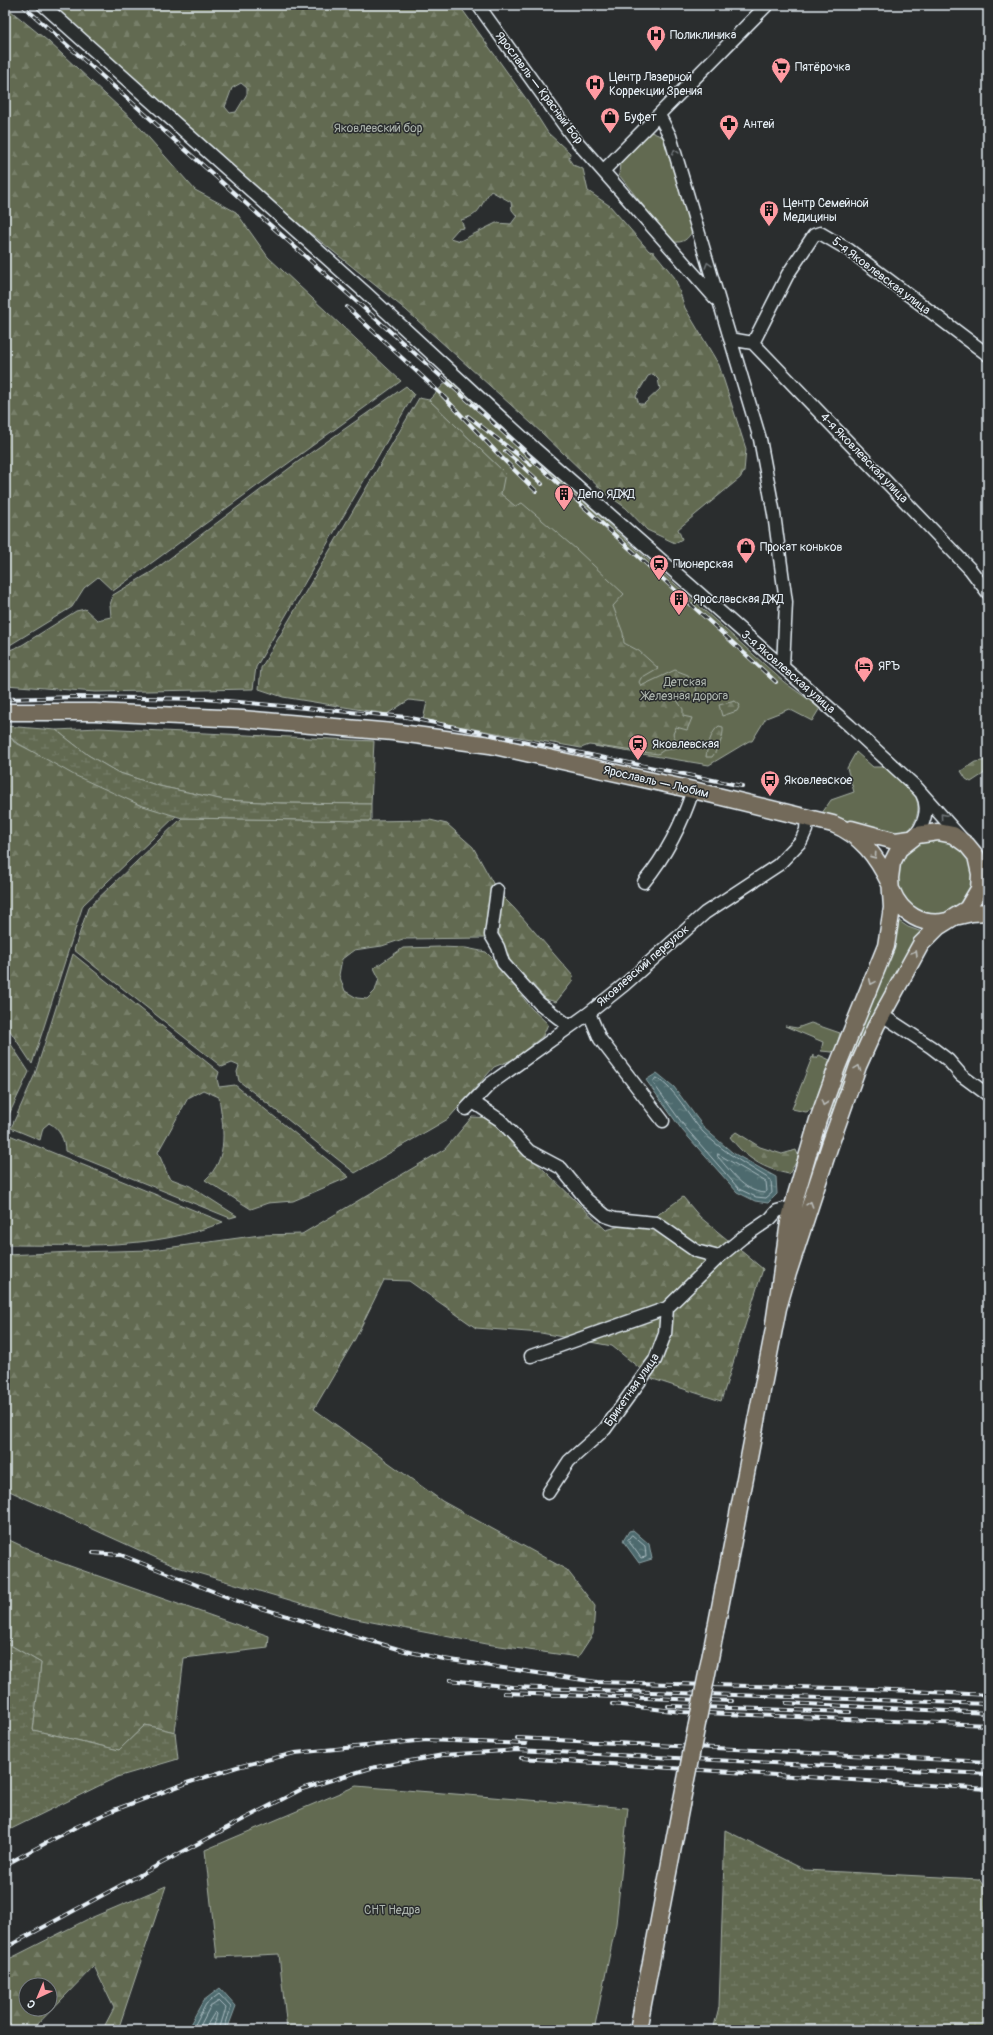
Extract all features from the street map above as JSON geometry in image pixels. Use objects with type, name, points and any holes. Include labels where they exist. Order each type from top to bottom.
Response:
[{"type":"main road","name":"Ярославль — Любим","points":[[5,712],[95,712],[235,719],[393,732],[490,745],[694,790],[832,824],[850,832],[867,847],[882,869],[891,888]]},
{"type":"main road","points":[[832,824],[895,841],[911,838],[923,833],[938,832],[953,835],[969,847],[988,865]]},
{"type":"main road","points":[[638,2030],[774,1324],[792,1207],[824,1102],[848,1038],[886,946],[892,916],[890,870],[895,855],[911,838]]},
{"type":"main road","points":[[774,1324],[788,1273],[830,1145],[858,1066],[882,1015],[921,944],[933,930],[953,918],[972,903],[979,889],[979,865],[969,847]]},
{"type":"main road","points":[[891,888],[900,905],[913,917],[929,922],[972,913],[988,912]]},
{"type":"street","name":"3-я Яковлевская улица","points":[[42,5],[367,294],[535,449],[783,667],[917,788],[969,847]]},
{"type":"street","name":"Ярославль — Красный Бор","points":[[478,5],[572,136],[604,170],[719,303]]},
{"type":"street","points":[[604,170],[767,5]]},
{"type":"street","points":[[659,115],[670,136],[760,439],[774,514],[786,602],[783,667]]},
{"type":"street","name":"5-я Яковлевская улица","points":[[753,342],[788,274],[814,234],[820,233],[849,250],[988,356]]},
{"type":"street","points":[[730,340],[753,342]]},
{"type":"street","name":"4-я Яковлевская улица","points":[[753,342],[970,570],[988,592]]},
{"type":"street","name":"3-я Яковлевская улица","points":[[911,838],[922,823],[926,807],[925,799],[917,788]]},
{"type":"street","points":[[644,882],[668,849],[685,815],[694,790]]},
{"type":"street","name":"Яковлевский переулок","points":[[719,1257],[696,1251],[656,1223],[615,1219],[606,1216],[586,1199],[561,1168],[529,1151],[500,1120],[469,1106],[490,1084],[589,1013],[624,985],[705,913],[778,865],[801,841],[806,830],[807,817]]},
{"type":"street","points":[[497,890],[491,935],[498,947],[503,962],[539,1003],[569,1026]]},
{"type":"street","points":[[589,1013],[600,1039],[663,1121]]},
{"type":"street","points":[[882,1015],[931,1047],[948,1060],[961,1075],[988,1095]]},
{"type":"street","points":[[531,1356],[667,1308],[719,1257],[770,1219],[777,1211],[792,1207]]},
{"type":"street","name":"Брикетная улица","points":[[548,1493],[569,1461],[605,1429],[655,1360],[665,1334],[667,1308]]},
{"type":"green space","name":"Яковлевский бор","points":[[53,5],[459,5],[527,100],[548,133],[570,153],[569,159],[573,165],[583,169],[588,191],[610,206],[649,251],[654,252],[675,278],[685,308],[719,365],[746,449],[744,472],[740,478],[678,529],[682,539],[675,543],[647,530],[626,508],[605,493],[542,433],[406,310],[257,190]],"holes":[[[241,83],[247,88],[247,94],[236,112],[230,113],[225,107],[232,88]],[[491,191],[511,202],[512,210],[517,216],[511,224],[496,223],[460,241],[450,238],[458,229],[464,228],[461,220],[468,218],[477,212]],[[653,374],[658,379],[660,389],[644,404],[639,404],[636,396],[648,376]]]},
{"type":"green space","points":[[5,6],[49,42],[134,121],[195,190],[236,212],[268,257],[401,381],[113,591],[98,577],[84,588],[72,607],[5,648]]},
{"type":"green space","points":[[651,132],[663,137],[693,230],[687,238],[680,242],[672,242],[619,175],[620,163]]},
{"type":"green space","name":"Детская Железная дорога","points":[[450,378],[606,522],[784,682],[820,708],[812,721],[789,709],[766,718],[752,741],[749,741],[709,765],[594,746],[604,719],[624,636],[495,497],[505,473],[429,400]]},
{"type":"green space","points":[[406,386],[414,394],[256,667],[253,689],[95,692],[6,685],[5,652],[22,645],[76,611],[85,609],[97,620],[111,617],[110,605],[113,595],[153,571],[299,461]]},
{"type":"green space","points":[[419,398],[429,400],[505,473],[501,494],[515,506],[522,503],[576,549],[624,594],[613,606],[623,633],[624,643],[639,651],[658,668],[641,678],[639,682],[641,686],[675,670],[688,675],[697,685],[696,695],[689,695],[684,692],[674,696],[683,709],[683,716],[692,718],[687,730],[676,727],[673,734],[677,742],[674,749],[664,750],[658,754],[589,745],[581,748],[423,720],[427,702],[409,700],[387,714],[283,697],[259,689],[261,668]]},
{"type":"green space","points":[[735,701],[740,705],[737,711],[722,716],[719,705]]},
{"type":"green space","points":[[5,726],[56,730],[88,755],[117,772],[159,786],[224,800],[280,803],[371,804],[371,821],[182,818],[140,805],[74,775],[14,741],[5,729]]},
{"type":"green space","points":[[719,726],[723,727],[723,735],[720,743],[712,757],[706,757],[708,745],[716,728]]},
{"type":"green space","points":[[99,728],[374,741],[371,804],[280,803],[224,800],[159,786],[117,772],[88,755],[56,730]]},
{"type":"green space","points":[[5,729],[14,742],[140,805],[177,815],[83,905],[32,1064],[5,1023]]},
{"type":"green space","points":[[856,752],[873,767],[884,767],[913,792],[918,804],[917,816],[911,828],[906,832],[900,835],[820,816],[831,800],[854,792],[847,768]]},
{"type":"green space","points":[[988,760],[988,771],[971,782],[966,779],[961,771],[975,762]]},
{"type":"green space","points":[[182,818],[371,821],[430,820],[447,824],[473,847],[495,887],[485,938],[403,939],[382,946],[354,950],[342,959],[339,975],[345,991],[357,998],[367,999],[375,991],[379,978],[374,968],[403,948],[466,948],[486,952],[496,962],[531,1008],[548,1024],[543,1036],[514,1059],[494,1067],[448,1119],[355,1173],[239,1081],[237,1072],[239,1066],[232,1063],[222,1067],[74,950],[88,908]]},
{"type":"green space","points":[[935,839],[949,842],[962,850],[970,863],[973,877],[970,891],[962,904],[949,912],[935,915],[921,912],[908,904],[900,891],[897,877],[900,863],[908,850],[921,842]]},
{"type":"green space","points":[[501,895],[573,976],[572,982],[556,1002],[546,999],[511,962],[496,933]]},
{"type":"green space","points":[[896,919],[908,927],[922,932],[832,1120],[826,1118]]},
{"type":"green space","points":[[73,954],[219,1072],[217,1079],[219,1087],[235,1085],[349,1177],[293,1201],[268,1203],[251,1209],[205,1180],[213,1171],[218,1162],[223,1141],[223,1130],[219,1097],[203,1090],[188,1098],[158,1152],[169,1178],[190,1186],[237,1216],[230,1218],[65,1151],[61,1135],[53,1125],[49,1123],[43,1128],[40,1140],[11,1128],[35,1074]]},
{"type":"green space","points":[[811,1023],[840,1033],[836,1048],[832,1052],[821,1051],[823,1042],[785,1026],[797,1028]]},
{"type":"green space","points":[[5,1035],[29,1072],[5,1123]]},
{"type":"green space","points":[[813,1055],[813,1058],[817,1058],[819,1055],[830,1060],[813,1109],[806,1112],[792,1109]]},
{"type":"green space","points":[[472,1117],[490,1118],[606,1230],[656,1216],[683,1197],[700,1217],[763,1269],[721,1401],[653,1379],[612,1346],[541,1333],[476,1328],[409,1281],[384,1280],[355,1339],[314,1409],[442,1501],[567,1570],[595,1606],[593,1634],[578,1657],[486,1644],[351,1618],[174,1566],[5,1489],[5,1255],[152,1250],[260,1235],[302,1234],[445,1149]]},
{"type":"green space","points":[[736,1132],[760,1147],[782,1154],[796,1150],[799,1157],[789,1174],[763,1166],[742,1151],[730,1137]]},
{"type":"green space","points":[[7,1134],[223,1222],[197,1231],[143,1242],[88,1245],[5,1245],[5,1140]]},
{"type":"green space","points":[[821,1134],[826,1137],[796,1232],[793,1223]]},
{"type":"green space","points":[[5,1538],[50,1559],[269,1636],[268,1648],[184,1658],[175,1732],[145,1725],[119,1750],[33,1730],[41,1663],[5,1642]]},
{"type":"green space","points":[[5,1642],[41,1663],[33,1730],[119,1750],[145,1725],[175,1732],[178,1759],[117,1777],[5,1832]]},
{"type":"green space","name":"СНТ Недра","points":[[356,1786],[628,1808],[616,1924],[594,2030],[287,2030],[279,1954],[217,1957],[205,1850]]},
{"type":"green space","points":[[725,1830],[805,1870],[979,1879],[988,1893],[988,2030],[713,2030],[719,2007]]},
{"type":"green space","points":[[166,1886],[118,2030],[104,2027],[114,2008],[94,1966],[58,2003],[58,1977],[18,1977],[18,2017],[45,2017],[32,2030],[5,2030],[5,1961],[86,1920]]},
{"type":"water","points":[[657,1073],[674,1087],[705,1129],[733,1153],[776,1177],[777,1194],[768,1203],[755,1201],[737,1192],[682,1130],[646,1080]]},
{"type":"water","points":[[633,1530],[649,1544],[652,1559],[639,1563],[623,1541],[629,1531]]},
{"type":"water","points":[[220,1988],[236,2006],[227,2030],[187,2030],[203,2001]]},
{"type":"railway","points":[[22,5],[490,420],[776,682]]},
{"type":"railway","points":[[347,307],[442,395],[501,457],[536,491]]},
{"type":"railway","points":[[468,416],[531,465]]},
{"type":"railway","points":[[505,451],[542,484]]},
{"type":"railway","points":[[5,699],[76,697],[205,699],[406,717],[742,786]]},
{"type":"railway","points":[[93,1553],[121,1555],[240,1602],[405,1651],[444,1659],[597,1682],[872,1689],[988,1695]]},
{"type":"railway","points":[[450,1680],[512,1687],[988,1704]]},
{"type":"railway","points":[[504,1693],[732,1701]]},
{"type":"railway","points":[[786,1703],[988,1713]]},
{"type":"railway","points":[[612,1704],[682,1712],[988,1725]]},
{"type":"railway","points":[[668,1706],[850,1712]]},
{"type":"railway","points":[[517,1738],[988,1762]]},
{"type":"railway","points":[[5,1865],[76,1827],[114,1810],[187,1783],[237,1767],[295,1753],[426,1740],[526,1744]]},
{"type":"railway","points":[[5,1948],[302,1789],[371,1768],[443,1755],[517,1750],[988,1774]]},
{"type":"railway","points":[[521,1758],[988,1789]]},
{"type":"place","name":"Поликлиника","points":[[656,52]]},
{"type":"place","name":"Пятёрочка","points":[[781,84]]},
{"type":"place","name":"Центр Лазерной Коррекции Зрения","points":[[595,101]]},
{"type":"place","name":"Буфет","points":[[610,134]]},
{"type":"place","name":"Антей","points":[[729,141]]},
{"type":"place","name":"Центр Семейной Медицины","points":[[769,227]]},
{"type":"place","name":"Депо ЯДЖД","points":[[564,511]]},
{"type":"place","name":"Прокат коньков","points":[[746,564]]},
{"type":"place","name":"Пионерская","points":[[659,581]]},
{"type":"place","name":"Ярославская ДЖД","points":[[679,616]]},
{"type":"place","name":"ЯРЪ","points":[[864,683]]},
{"type":"place","name":"Яковлевская","points":[[638,761]]},
{"type":"place","name":"Яковлевское","points":[[770,797]]}]
